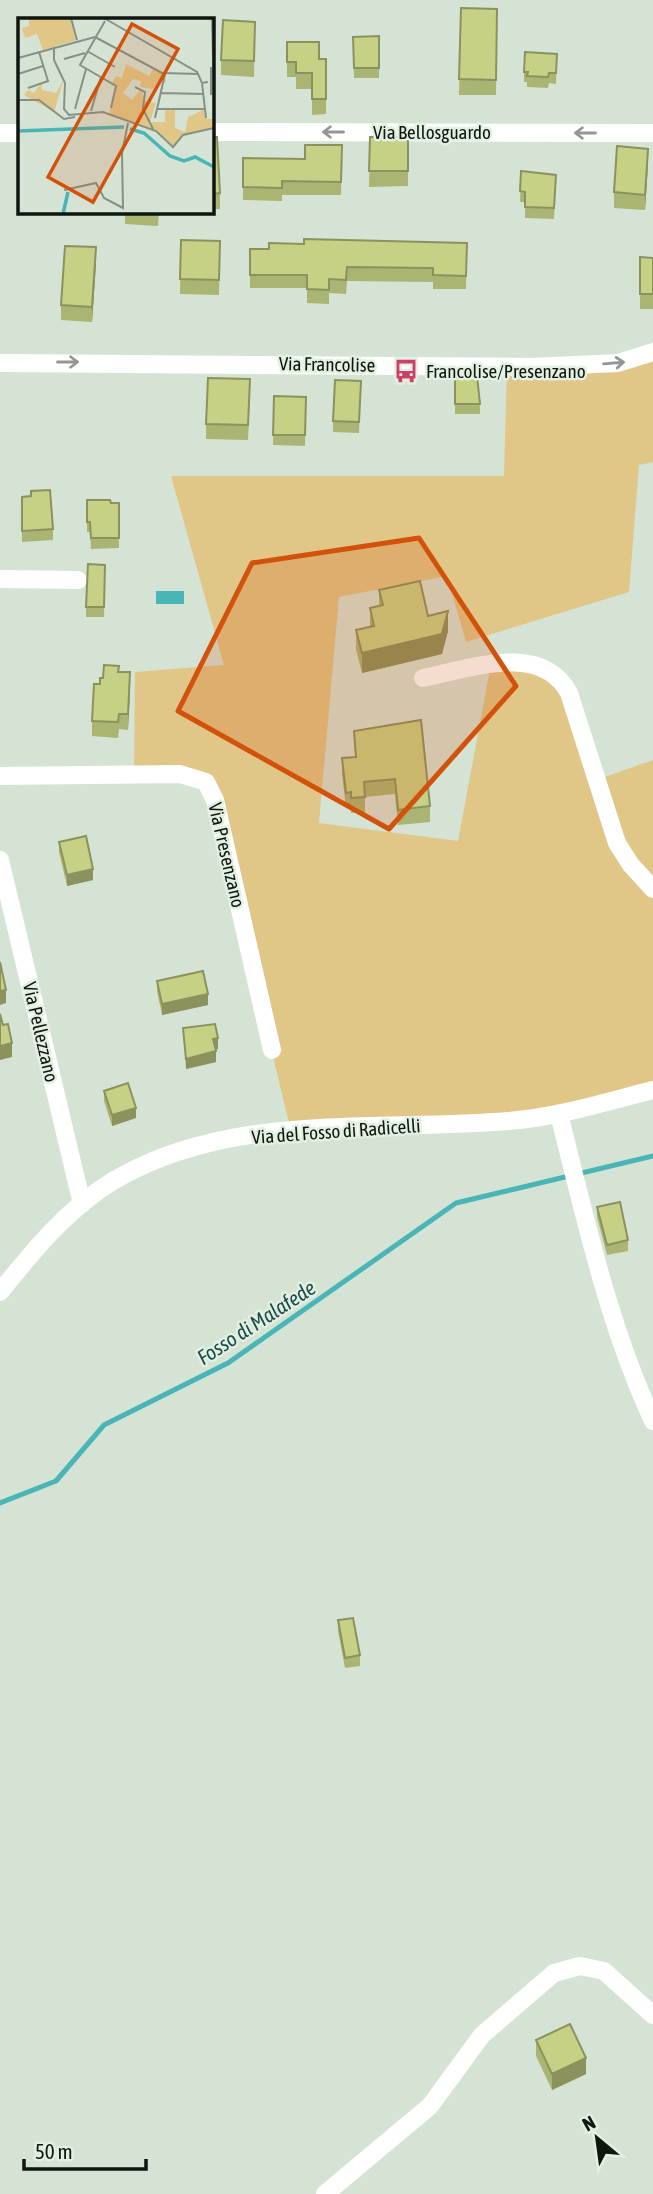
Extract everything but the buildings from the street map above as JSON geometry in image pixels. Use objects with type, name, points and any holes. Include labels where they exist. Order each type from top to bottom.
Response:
[{"type":"street","points":[[0,133],[18,132]]},
{"type":"street","name":"Via Bellosguardo","points":[[214,132],[653,133]]},
{"type":"street","name":"Via Francolise","points":[[0,363],[532,366],[618,363],[653,352]]},
{"type":"street","points":[[0,579],[78,580]]},
{"type":"street","points":[[423,678],[514,662],[537,666],[558,675],[569,693],[617,843],[631,865],[653,890]]},
{"type":"street","name":"Via Presenzano","points":[[0,776],[180,774],[206,782],[215,800],[272,1050]]},
{"type":"street","name":"Via Pellezzano","points":[[0,860],[82,1203]]},
{"type":"street","name":"Via del Fosso di Radicelli","points":[[0,1292],[39,1244],[82,1203],[113,1181],[146,1163],[215,1142],[291,1131],[485,1123],[559,1114],[653,1090]]},
{"type":"street","points":[[559,1114],[594,1254],[633,1373],[653,1421]]},
{"type":"street","points":[[325,2194],[430,2106],[482,2035],[554,1973],[572,1966],[604,1971],[653,2015]]},
{"type":"highlighted area","points":[[419,538],[516,686],[389,829],[178,711],[252,563]]},
{"type":"shaded area","points":[[653,351],[653,462],[639,465],[629,592],[466,642],[447,576],[339,597],[319,823],[458,841],[491,664],[526,663],[569,693],[596,780],[653,760],[653,1090],[559,1114],[291,1131],[206,782],[134,775],[135,672],[224,665],[171,476],[504,476],[507,366]]},
{"type":"water","points":[[156,591],[184,591],[184,604],[156,604]]},
{"type":"waterway","name":"Fosso di Malafede","points":[[0,1503],[56,1481],[104,1425],[228,1363],[456,1203],[653,1156]]},
{"type":"place","name":"Francolise/Presenzano","points":[[406,371]]}]
